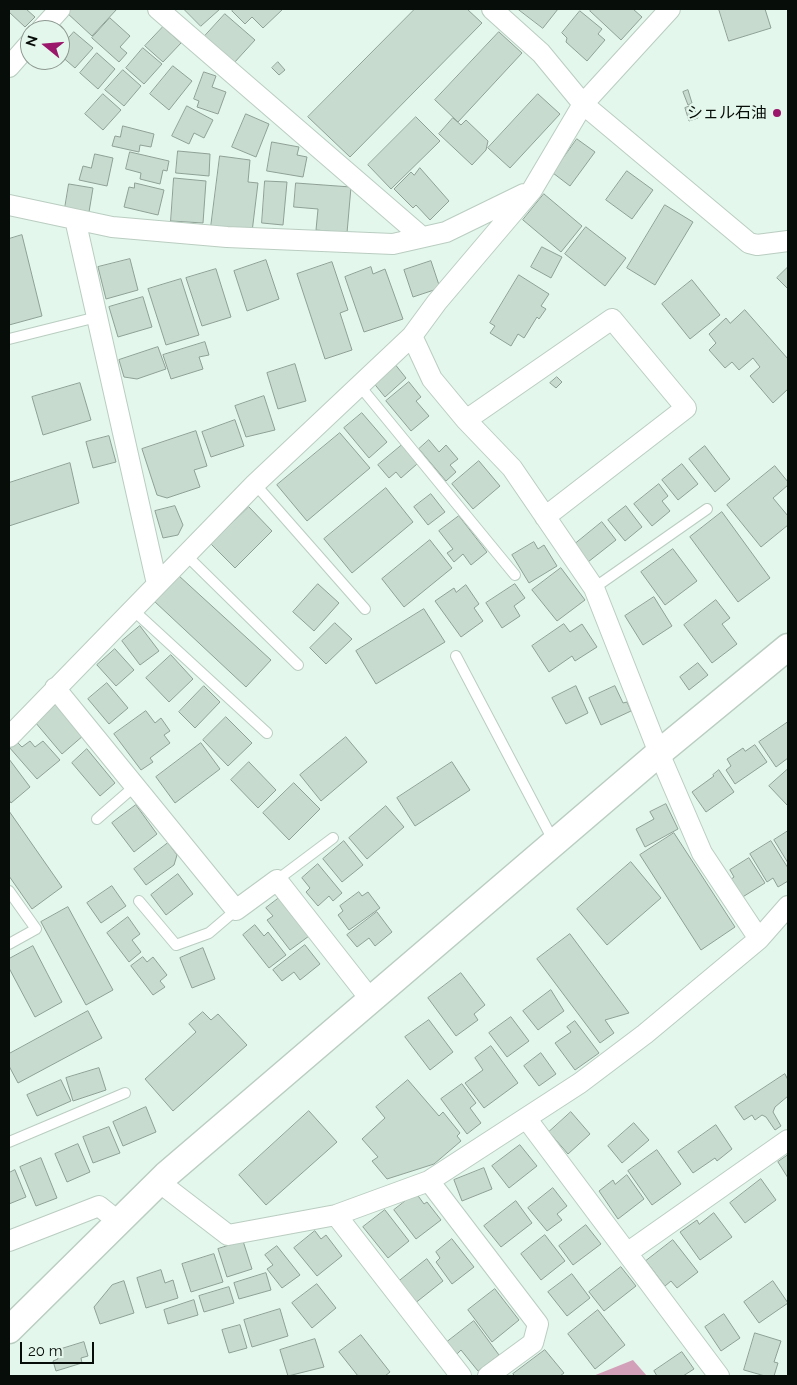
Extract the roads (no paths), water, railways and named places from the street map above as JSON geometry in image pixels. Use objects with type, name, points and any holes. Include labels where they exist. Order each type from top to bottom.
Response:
[{"type":"street","points":[[50,20],[60,9]]},
{"type":"street","points":[[158,9],[422,237]]},
{"type":"street","points":[[492,9],[540,53],[583,104],[749,243],[788,241]]},
{"type":"street","points":[[9,736],[255,484],[412,336],[437,302],[532,190],[583,104],[670,9]]},
{"type":"street","points":[[9,67],[20,54]]},
{"type":"street","points":[[9,205],[112,227],[227,237],[392,244],[446,232],[532,190]]},
{"type":"street","points":[[75,219],[157,584]]},
{"type":"street","points":[[466,420],[612,318],[686,408],[545,517]]},
{"type":"street","points":[[412,336],[432,379],[466,420],[512,468],[594,588],[659,753],[702,853],[759,939]]},
{"type":"street","points":[[9,1330],[159,1182],[659,753],[788,647]]},
{"type":"street","points":[[55,688],[236,910],[277,880],[371,1000]]},
{"type":"street","points":[[159,1182],[228,1235],[336,1215],[429,1181],[580,1084],[645,1034],[759,939],[788,906]]},
{"type":"street","points":[[526,1118],[719,1376]]},
{"type":"street","points":[[627,1253],[788,1140]]},
{"type":"street","points":[[429,1181],[538,1324],[533,1343],[488,1376]]},
{"type":"street","points":[[9,1241],[99,1206],[119,1222]]},
{"type":"street","points":[[336,1215],[461,1376]]},
{"type":"lane","points":[[9,339],[97,317]]},
{"type":"lane","points":[[359,385],[515,575]]},
{"type":"lane","points":[[255,484],[365,609]]},
{"type":"lane","points":[[594,588],[708,509]]},
{"type":"lane","points":[[186,555],[298,666]]},
{"type":"lane","points":[[132,609],[267,733]]},
{"type":"lane","points":[[456,656],[555,842]]},
{"type":"lane","points":[[97,819],[135,786]]},
{"type":"lane","points":[[277,880],[333,838]]},
{"type":"lane","points":[[9,891],[36,929],[9,944]]},
{"type":"lane","points":[[140,901],[176,945],[209,932],[236,910]]},
{"type":"lane","points":[[9,1142],[125,1093]]},
{"type":"place","name":"シェル石油","points":[[777,113]]}]
